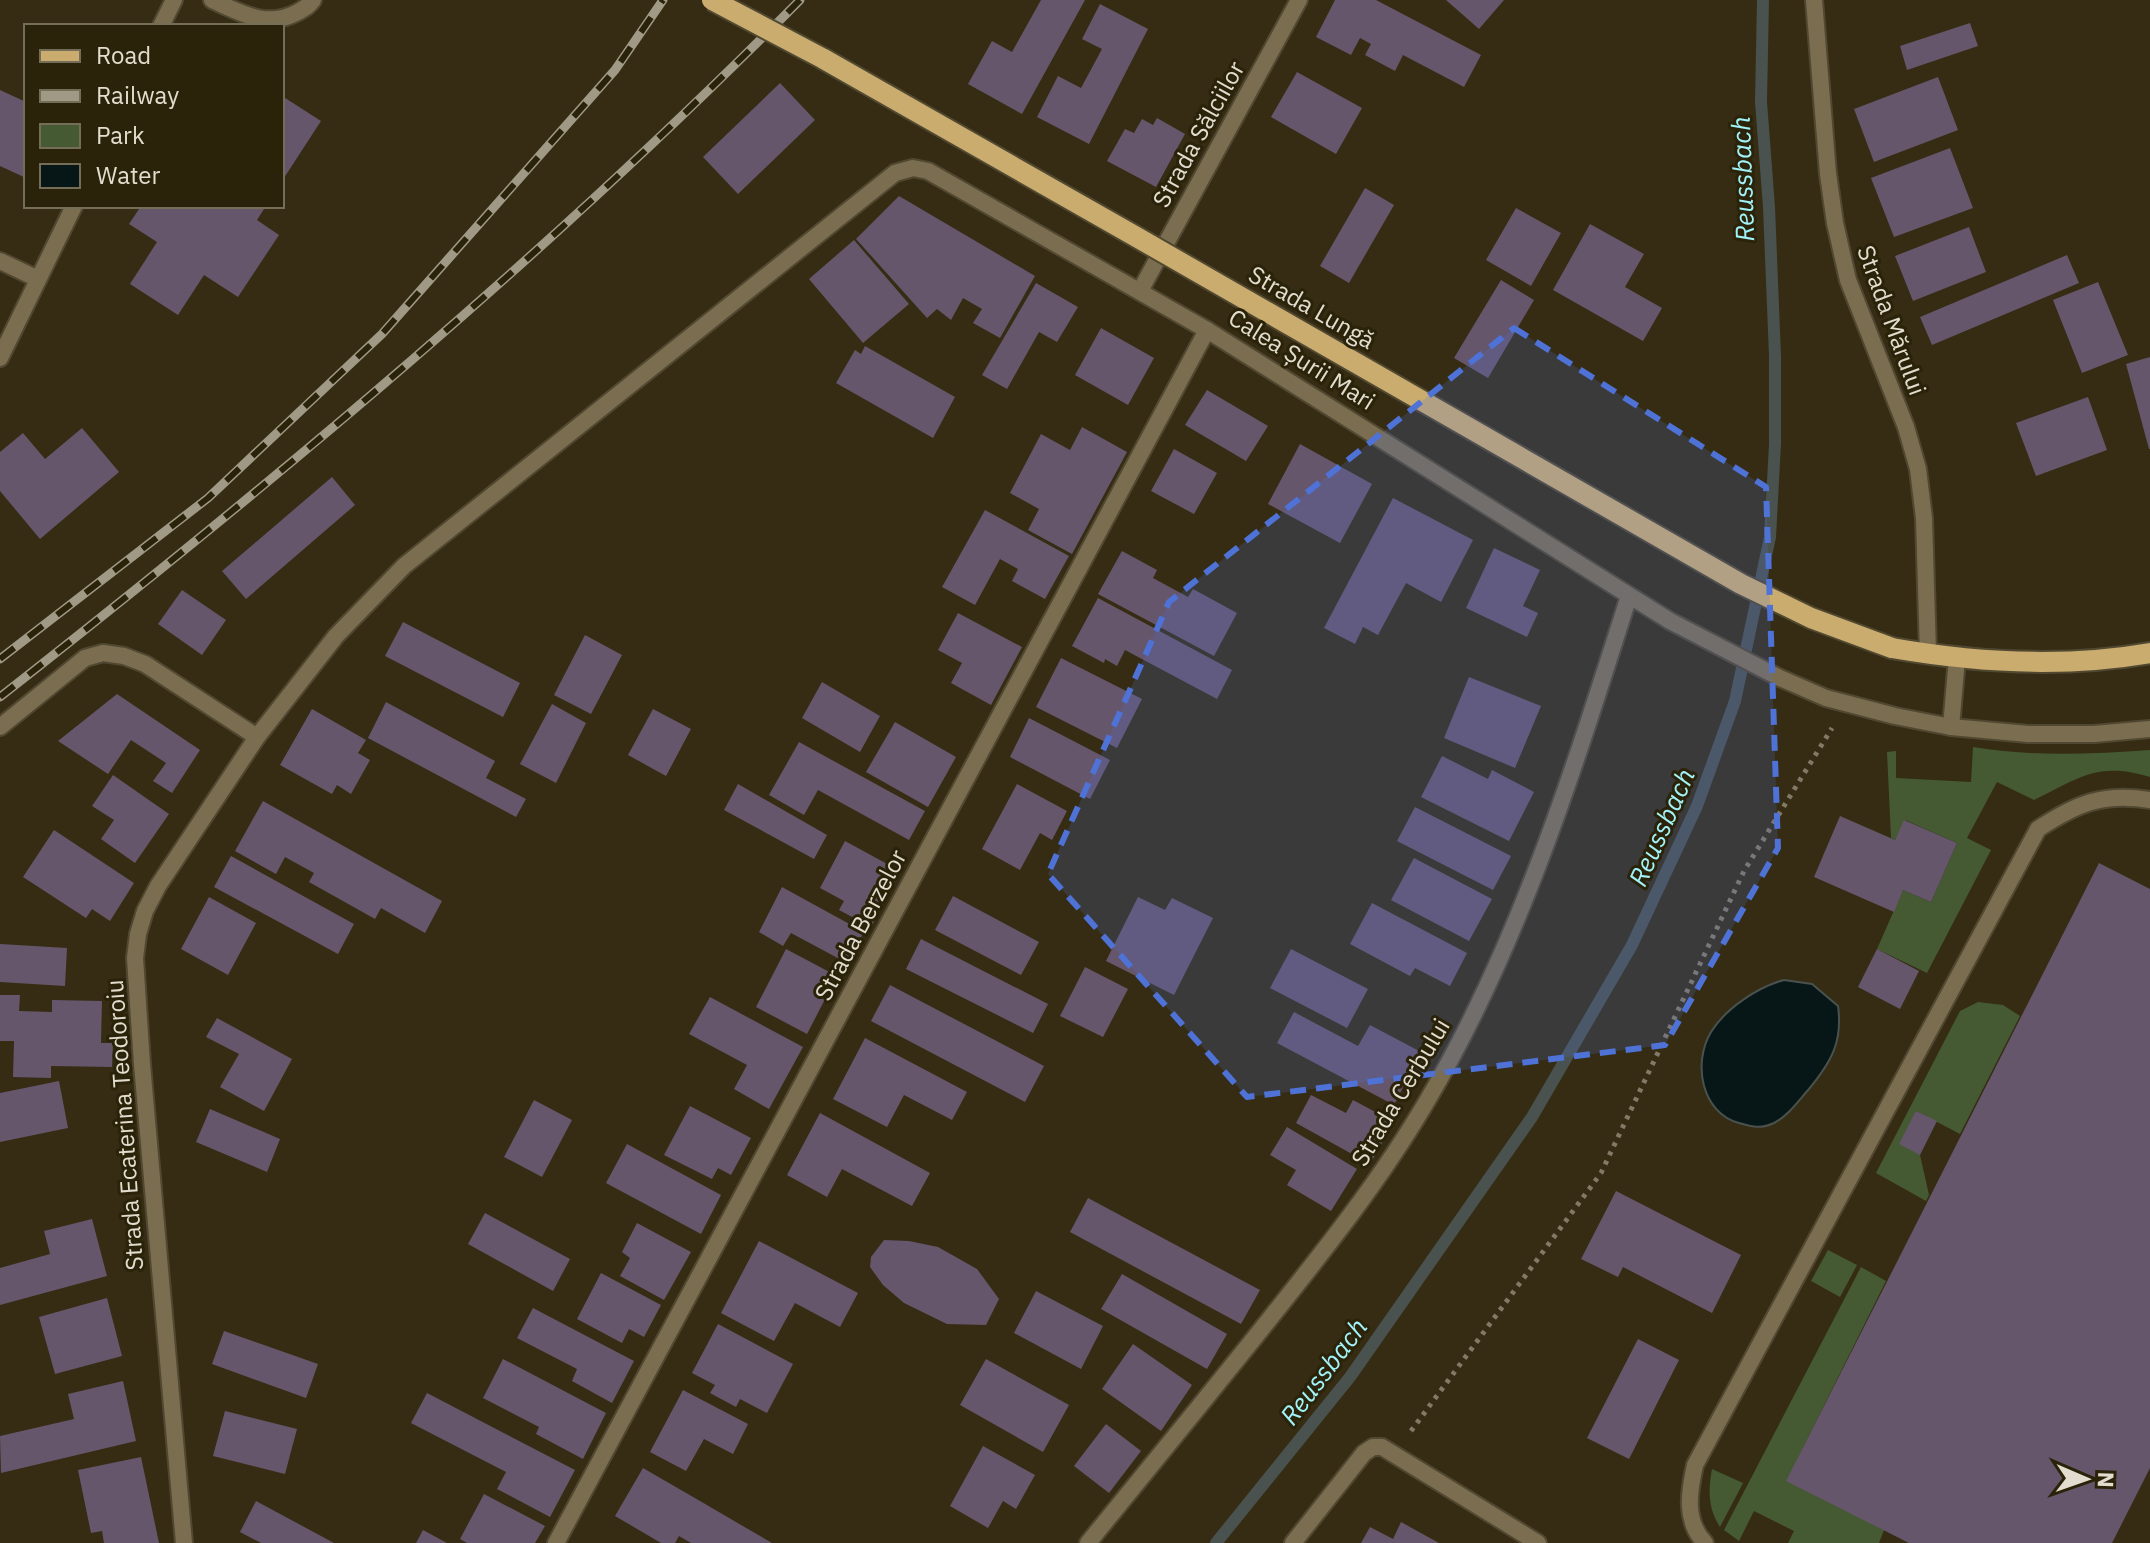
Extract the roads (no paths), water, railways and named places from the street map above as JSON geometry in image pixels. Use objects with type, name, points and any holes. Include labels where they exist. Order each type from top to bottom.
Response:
[{"type":"main road","name":"Strada Lungă","points":[[712,0],[822,58],[1184,263],[1741,584],[1811,618],[1892,648],[1928,654]]},
{"type":"main road","points":[[1928,654],[2063,663],[2150,653]]},
{"type":"street","points":[[162,24],[174,0]]},
{"type":"street","points":[[212,0],[258,21],[286,19],[313,0]]},
{"type":"street","name":"Strada Sălciilor","points":[[1140,291],[1299,0]]},
{"type":"street","name":"Strada Mărului","points":[[1814,0],[1835,223],[1848,280],[1906,427],[1918,469],[1924,518],[1928,654]]},
{"type":"street","name":"Calea Șurii Mari","points":[[895,173],[913,168],[928,171],[1140,291],[1670,621],[1780,678],[1826,698],[1951,727]]},
{"type":"street","name":"Strada Ecaterina Teodoroiu","points":[[184,1543],[135,958],[145,911],[158,886],[257,737],[336,636],[404,566],[895,173]]},
{"type":"street","points":[[0,358],[73,208]]},
{"type":"street","points":[[0,261],[38,279]]},
{"type":"street","name":"Strada Berzelor","points":[[556,1543],[1207,330]]},
{"type":"street","name":"Strada Cerbului","points":[[1088,1543],[1320,1256],[1372,1186],[1427,1101],[1478,1004],[1517,920],[1587,727],[1629,596]]},
{"type":"street","points":[[0,727],[85,658],[103,653],[124,656],[145,664],[257,737]]},
{"type":"street","points":[[1957,658],[1951,727],[2028,734],[2094,734],[2150,729]]},
{"type":"street","points":[[1705,1543],[1690,1516],[1689,1492],[1695,1465],[2038,829],[2071,807],[2103,798],[2150,800]]},
{"type":"street","points":[[1293,1543],[1364,1453],[1373,1447],[1382,1447],[1538,1543]]},
{"type":"water","points":[[1784,980],[1812,984],[1838,1006],[1839,1030],[1834,1051],[1824,1070],[1784,1116],[1765,1126],[1739,1123],[1726,1118],[1709,1098],[1702,1072],[1705,1045],[1717,1023],[1734,1007],[1753,993]]},
{"type":"waterway","name":"Reussbach","points":[[1216,1543],[1350,1377],[1532,1117],[1632,945],[1697,806],[1735,701],[1770,537],[1775,444],[1769,207],[1761,102],[1763,0]]},
{"type":"railway","points":[[0,659],[208,498],[382,334],[615,70],[663,0]]},
{"type":"railway","points":[[0,697],[310,447],[411,361],[609,184],[800,0]]}]
